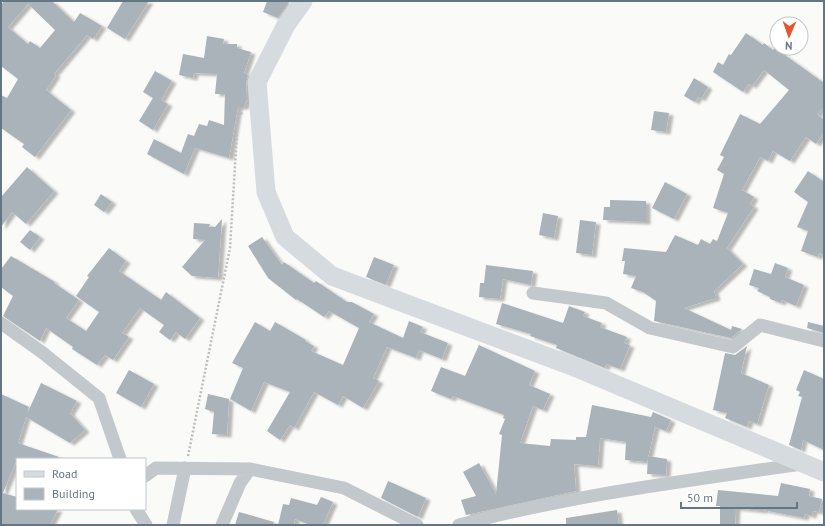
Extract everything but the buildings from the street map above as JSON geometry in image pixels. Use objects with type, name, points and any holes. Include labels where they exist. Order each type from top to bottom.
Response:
[{"type":"street","points":[[303,1],[286,25],[257,82],[266,192],[285,237],[332,276],[572,366],[801,464],[824,472]]},
{"type":"street","points":[[534,293],[606,303],[650,328],[733,347],[760,325],[824,341]]},
{"type":"street","points":[[1,323],[43,353],[98,398],[120,458]]},
{"type":"street","points":[[459,525],[492,516],[616,492],[801,464]]},
{"type":"street","points":[[146,475],[156,468],[250,469],[344,488],[417,525]]},
{"type":"street","points":[[173,525],[185,468]]},
{"type":"street","points":[[222,525],[240,484],[250,469]]},
{"type":"street","points":[[137,510],[146,525]]},
{"type":"path","points":[[185,468],[230,248],[238,116],[246,109]]}]
